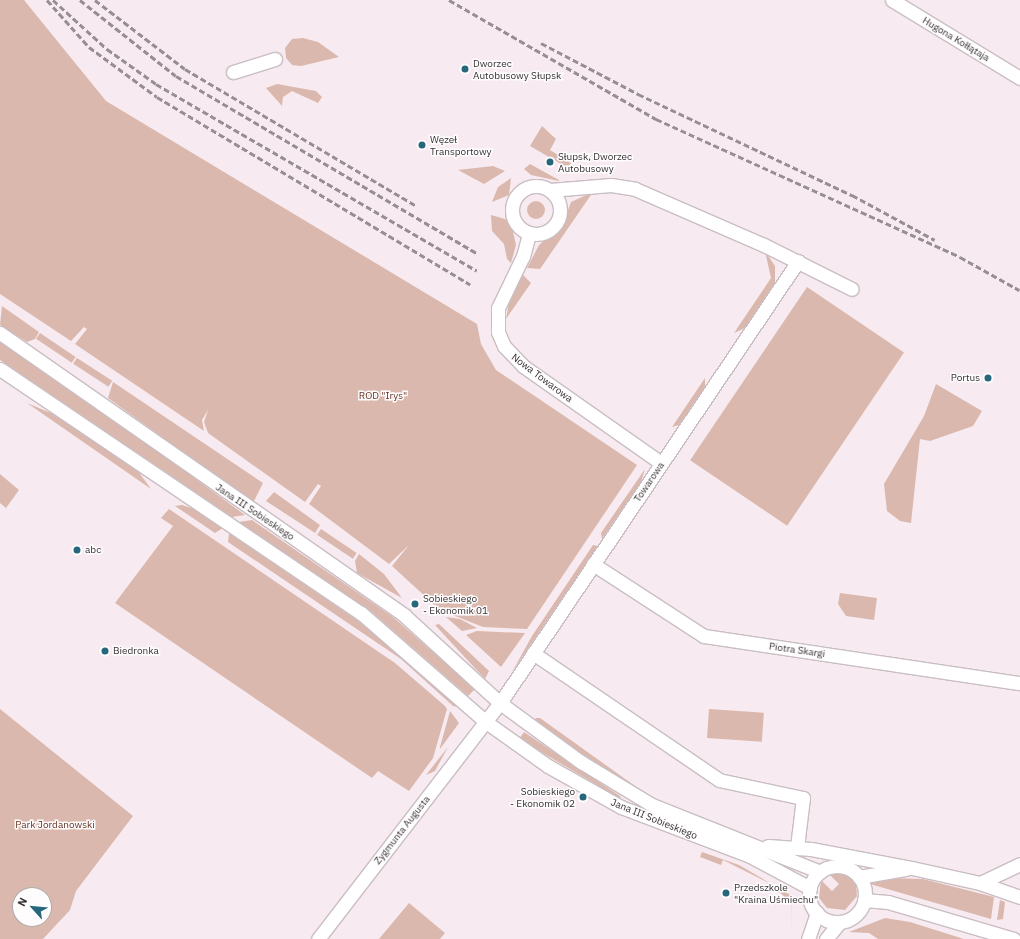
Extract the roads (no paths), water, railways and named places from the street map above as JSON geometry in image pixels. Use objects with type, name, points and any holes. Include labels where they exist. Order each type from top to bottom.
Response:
[{"type":"street","name":"Hugona Kołłątaja","points":[[892,0],[1020,78]]},
{"type":"street","points":[[233,72],[275,59]]},
{"type":"street","points":[[550,190],[559,203],[559,218],[544,233],[529,234],[514,219],[515,199],[531,186],[550,190],[623,186],[798,261],[852,288]]},
{"type":"street","name":"Nowa Towarowa","points":[[529,234],[523,256],[498,308],[498,332],[504,346],[523,366],[661,463]]},
{"type":"street","name":"Towarowa","points":[[500,703],[798,261]]},
{"type":"street","name":"Jana III Sobieskiego","points":[[0,333],[405,616],[500,703],[553,744],[638,798],[686,820],[760,845],[820,872]]},
{"type":"street","name":"Jana III Sobieskiego","points":[[0,369],[361,613],[486,722],[583,787],[646,818],[750,856],[810,888]]},
{"type":"street","name":"Piotra Skargi","points":[[594,564],[704,636],[1020,683]]},
{"type":"street","points":[[533,653],[719,780],[803,798],[797,847]]},
{"type":"street","points":[[486,722],[500,703]]},
{"type":"street","name":"Zygmunta Augusta","points":[[318,939],[486,722]]},
{"type":"street","name":"Jana III Sobieskiego","points":[[760,845],[797,847],[912,868],[980,883],[1020,897]]},
{"type":"street","points":[[980,883],[1020,864]]},
{"type":"street","points":[[808,939],[816,913],[810,888],[820,872],[845,867],[859,877],[864,900],[854,916],[840,922],[826,939]]},
{"type":"street","name":"Jana III Sobieskiego","points":[[859,877],[912,868]]},
{"type":"street","points":[[864,900],[888,902],[1014,939]]},
{"type":"street","points":[[816,913],[840,922]]},
{"type":"railway","points":[[47,0],[89,47],[157,97],[470,284]]},
{"type":"railway","points":[[53,0],[107,49],[156,84],[477,271]]},
{"type":"railway","points":[[80,0],[176,76],[477,253]]},
{"type":"railway","points":[[95,0],[185,69],[417,206]]},
{"type":"railway","points":[[449,0],[656,119],[960,257],[1019,290]]},
{"type":"railway","points":[[541,43],[638,94],[852,195],[935,240]]},
{"type":"place","name":"Dworzec Autobusowy Słupsk","points":[[465,69]]},
{"type":"place","name":"Węzeł Transportowy","points":[[422,145]]},
{"type":"place","name":"Słupsk, Dworzec Autobusowy","points":[[550,162]]},
{"type":"place","name":"Portus","points":[[988,378]]},
{"type":"place","name":"abc","points":[[77,550]]},
{"type":"place","name":"Sobieskiego - Ekonomik 01","points":[[415,604]]},
{"type":"place","name":"Biedronka","points":[[105,651]]},
{"type":"place","name":"Sobieskiego - Ekonomik 02","points":[[583,797]]},
{"type":"place","name":"Przedszkole \"Kraina Uśmiechu\"","points":[[726,893]]},
{"type":"park label","name":"ROD \"Irys\"","points":[[383,396]]},
{"type":"park label","name":"Park Jordanowski","points":[[55,825]]}]
